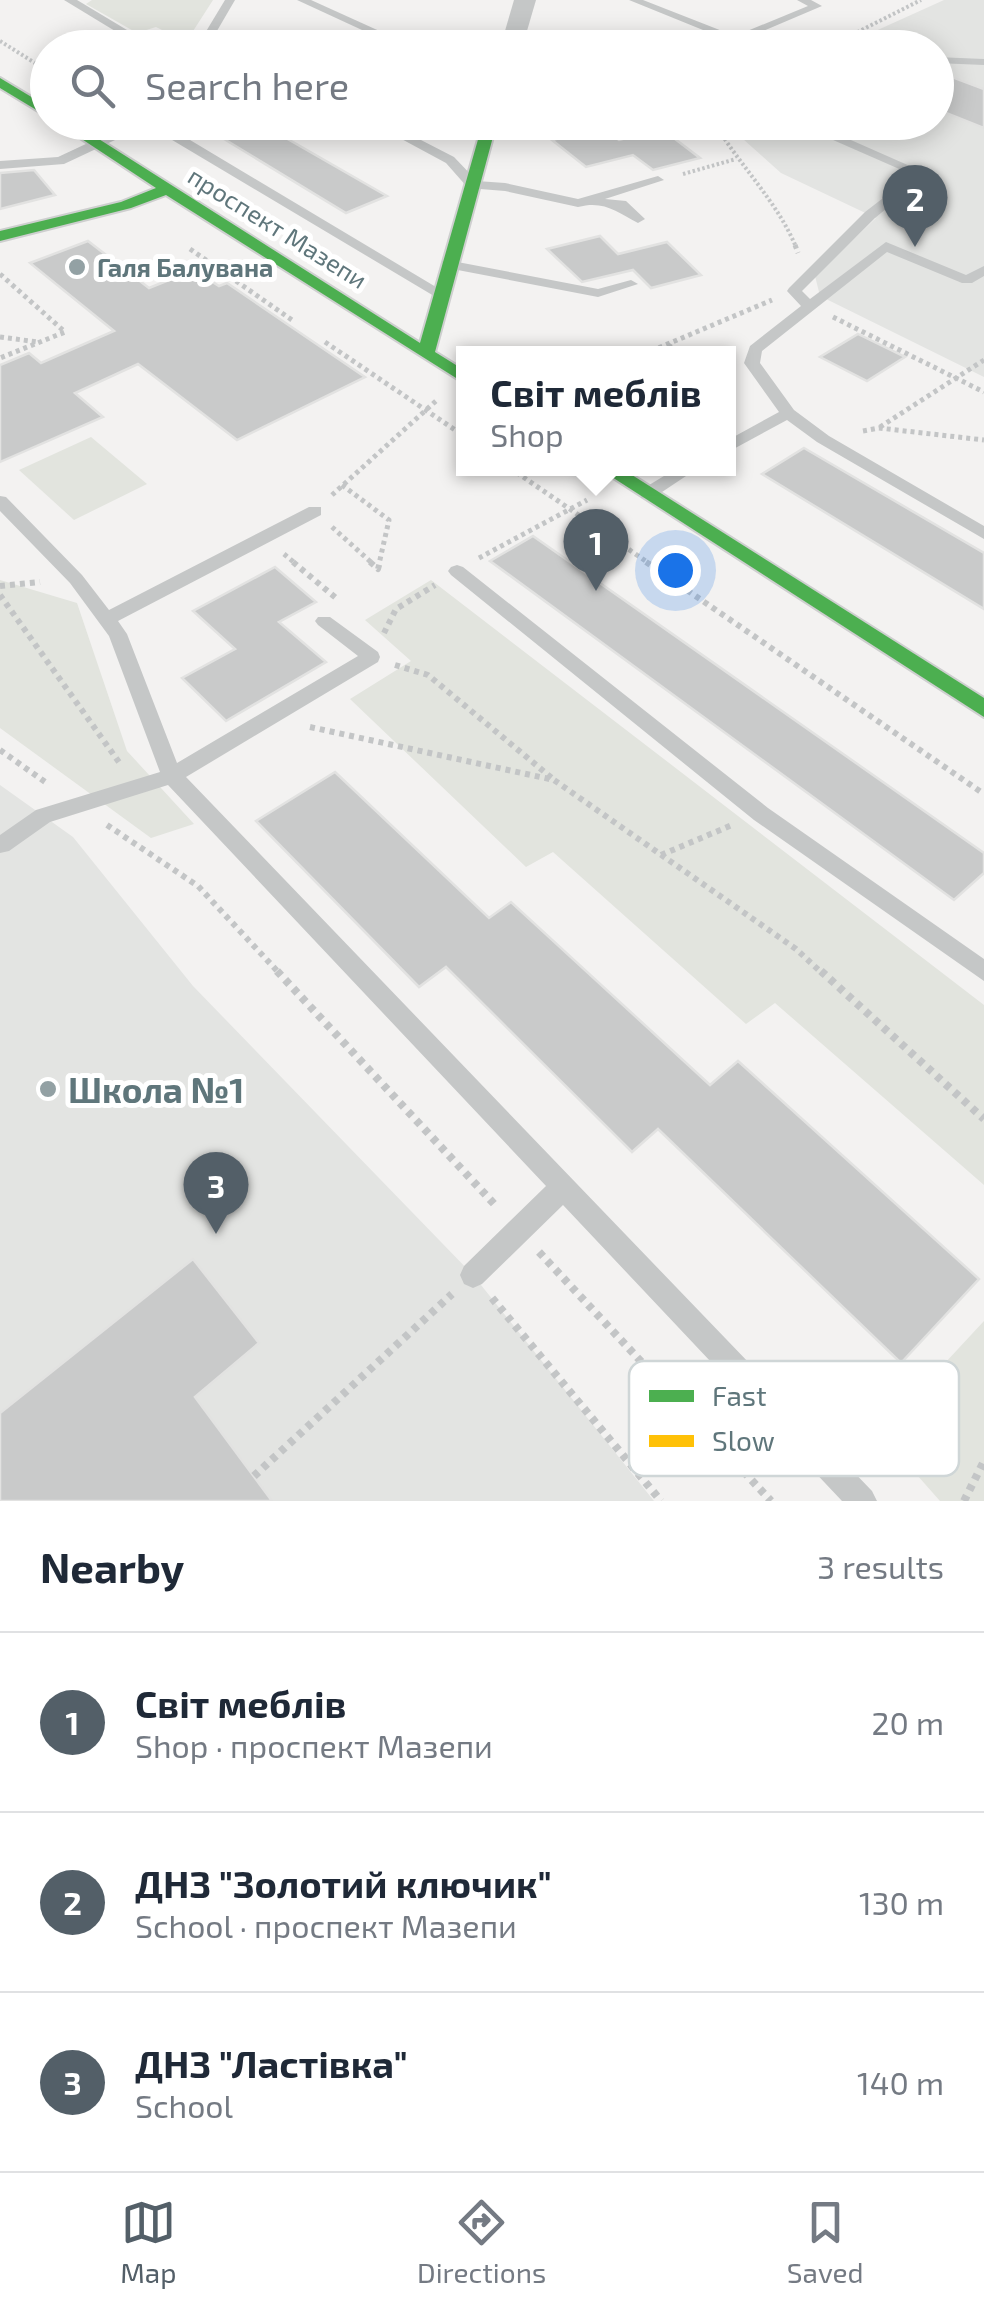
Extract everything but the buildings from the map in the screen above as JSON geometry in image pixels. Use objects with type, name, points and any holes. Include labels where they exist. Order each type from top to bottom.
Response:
[{"type":"street","points":[[516,30],[525,0]]},
{"type":"street","points":[[0,82],[30,101]]},
{"type":"street","name":"проспект Мазепи","points":[[89,140],[456,373]]},
{"type":"street","points":[[426,353],[438,293],[485,140]]},
{"type":"street","points":[[0,236],[126,205],[167,189]]},
{"type":"street","points":[[619,476],[984,709]]},
{"type":"lane","points":[[69,0],[121,30]]},
{"type":"lane","points":[[213,30],[230,0]]},
{"type":"lane","points":[[302,0],[371,30]]},
{"type":"lane","points":[[634,0],[710,30]]},
{"type":"lane","points":[[759,30],[818,6],[802,0]]},
{"type":"lane","points":[[954,61],[984,62]]},
{"type":"lane","points":[[0,165],[60,161],[108,140]]},
{"type":"lane","points":[[178,140],[438,293]]},
{"type":"lane","points":[[411,140],[450,160],[473,185],[505,187],[578,203],[620,204],[638,219]]},
{"type":"lane","points":[[807,304],[794,291],[870,215],[922,174],[841,140]]},
{"type":"lane","points":[[578,203],[658,180]]},
{"type":"lane","points":[[984,270],[967,280],[886,246],[807,304],[755,349],[752,363],[788,412],[823,439],[984,533]]},
{"type":"lane","points":[[447,264],[598,293],[630,284]]},
{"type":"lane","points":[[736,441],[788,412]]},
{"type":"lane","points":[[647,494],[677,476]]},
{"type":"lane","points":[[0,502],[76,578],[118,634],[172,776],[728,1361]]},
{"type":"lane","points":[[106,620],[314,511]]},
{"type":"lane","points":[[457,570],[761,814],[984,971]]},
{"type":"lane","points":[[0,845],[43,816],[172,776],[371,658],[324,621]]},
{"type":"lane","points":[[473,1276],[563,1188]]},
{"type":"lane","points":[[838,1476],[862,1501]]},
{"type":"path","points":[[862,30],[919,1]]},
{"type":"path","points":[[668,345],[794,291],[799,257],[785,220],[724,140]]},
{"type":"path","points":[[658,180],[736,160]]},
{"type":"path","points":[[178,241],[292,320]]},
{"type":"path","points":[[0,274],[66,332],[0,358]]},
{"type":"path","points":[[807,304],[984,392]]},
{"type":"path","points":[[0,337],[39,342]]},
{"type":"path","points":[[326,342],[456,431]]},
{"type":"path","points":[[879,428],[984,360]]},
{"type":"path","points":[[342,485],[390,520],[378,569],[314,511],[423,408]]},
{"type":"path","points":[[823,439],[879,428],[984,440]]},
{"type":"path","points":[[521,476],[984,794]]},
{"type":"path","points":[[396,609],[566,508],[598,496]]},
{"type":"path","points":[[0,595],[136,787]]},
{"type":"path","points":[[371,658],[428,675],[554,780],[796,948],[984,1119]]},
{"type":"path","points":[[270,718],[554,780]]},
{"type":"path","points":[[0,750],[198,886],[641,1361]]},
{"type":"path","points":[[660,855],[761,814]]},
{"type":"path","points":[[254,1476],[473,1276],[629,1464]]},
{"type":"path","points":[[964,1501],[984,1461]]},
{"type":"path","points":[[639,1476],[660,1501]]},
{"type":"path","points":[[748,1476],[771,1501]]},
{"type":"shaded area","points":[[92,0],[213,0],[194,30],[132,30],[86,4]]},
{"type":"shaded area","points":[[944,0],[984,0],[984,377],[820,296],[815,276],[876,218],[781,173],[744,140],[954,140],[954,30],[878,30]]},
{"type":"shaded area","points":[[91,437],[147,484],[74,520],[19,470]]},
{"type":"shaded area","points":[[0,580],[77,603],[127,751],[194,824],[151,838],[0,728]]},
{"type":"shaded area","points":[[431,580],[984,1005],[984,1185],[775,1003],[746,1024],[553,852],[526,867],[350,699],[411,661],[365,620]]},
{"type":"shaded area","points":[[0,785],[73,837],[193,986],[473,1275],[629,1470],[629,1476],[634,1476],[654,1501],[0,1501]]},
{"type":"shaded area","points":[[984,1321],[984,1501],[940,1501],[918,1476],[959,1476],[959,1361],[947,1361]]},
{"type":"traffic: fast","points":[[0,82],[30,101]]},
{"type":"traffic: fast","points":[[90,140],[456,373]]},
{"type":"traffic: fast","points":[[426,353],[485,140]]},
{"type":"traffic: fast","points":[[0,236],[126,205],[167,189]]},
{"type":"traffic: fast","points":[[620,476],[984,709]]},
{"type":"place","name":"ДНЗ \"Золотий ключик\"","points":[[915,247]]},
{"type":"place","name":"Галя Балувана","points":[[77,267]]},
{"type":"place","name":"Світ меблів","points":[[596,591]]},
{"type":"place","name":"Школа №1","points":[[48,1089]]},
{"type":"place","name":"ДНЗ \"Ластівка\"","points":[[216,1234]]}]
